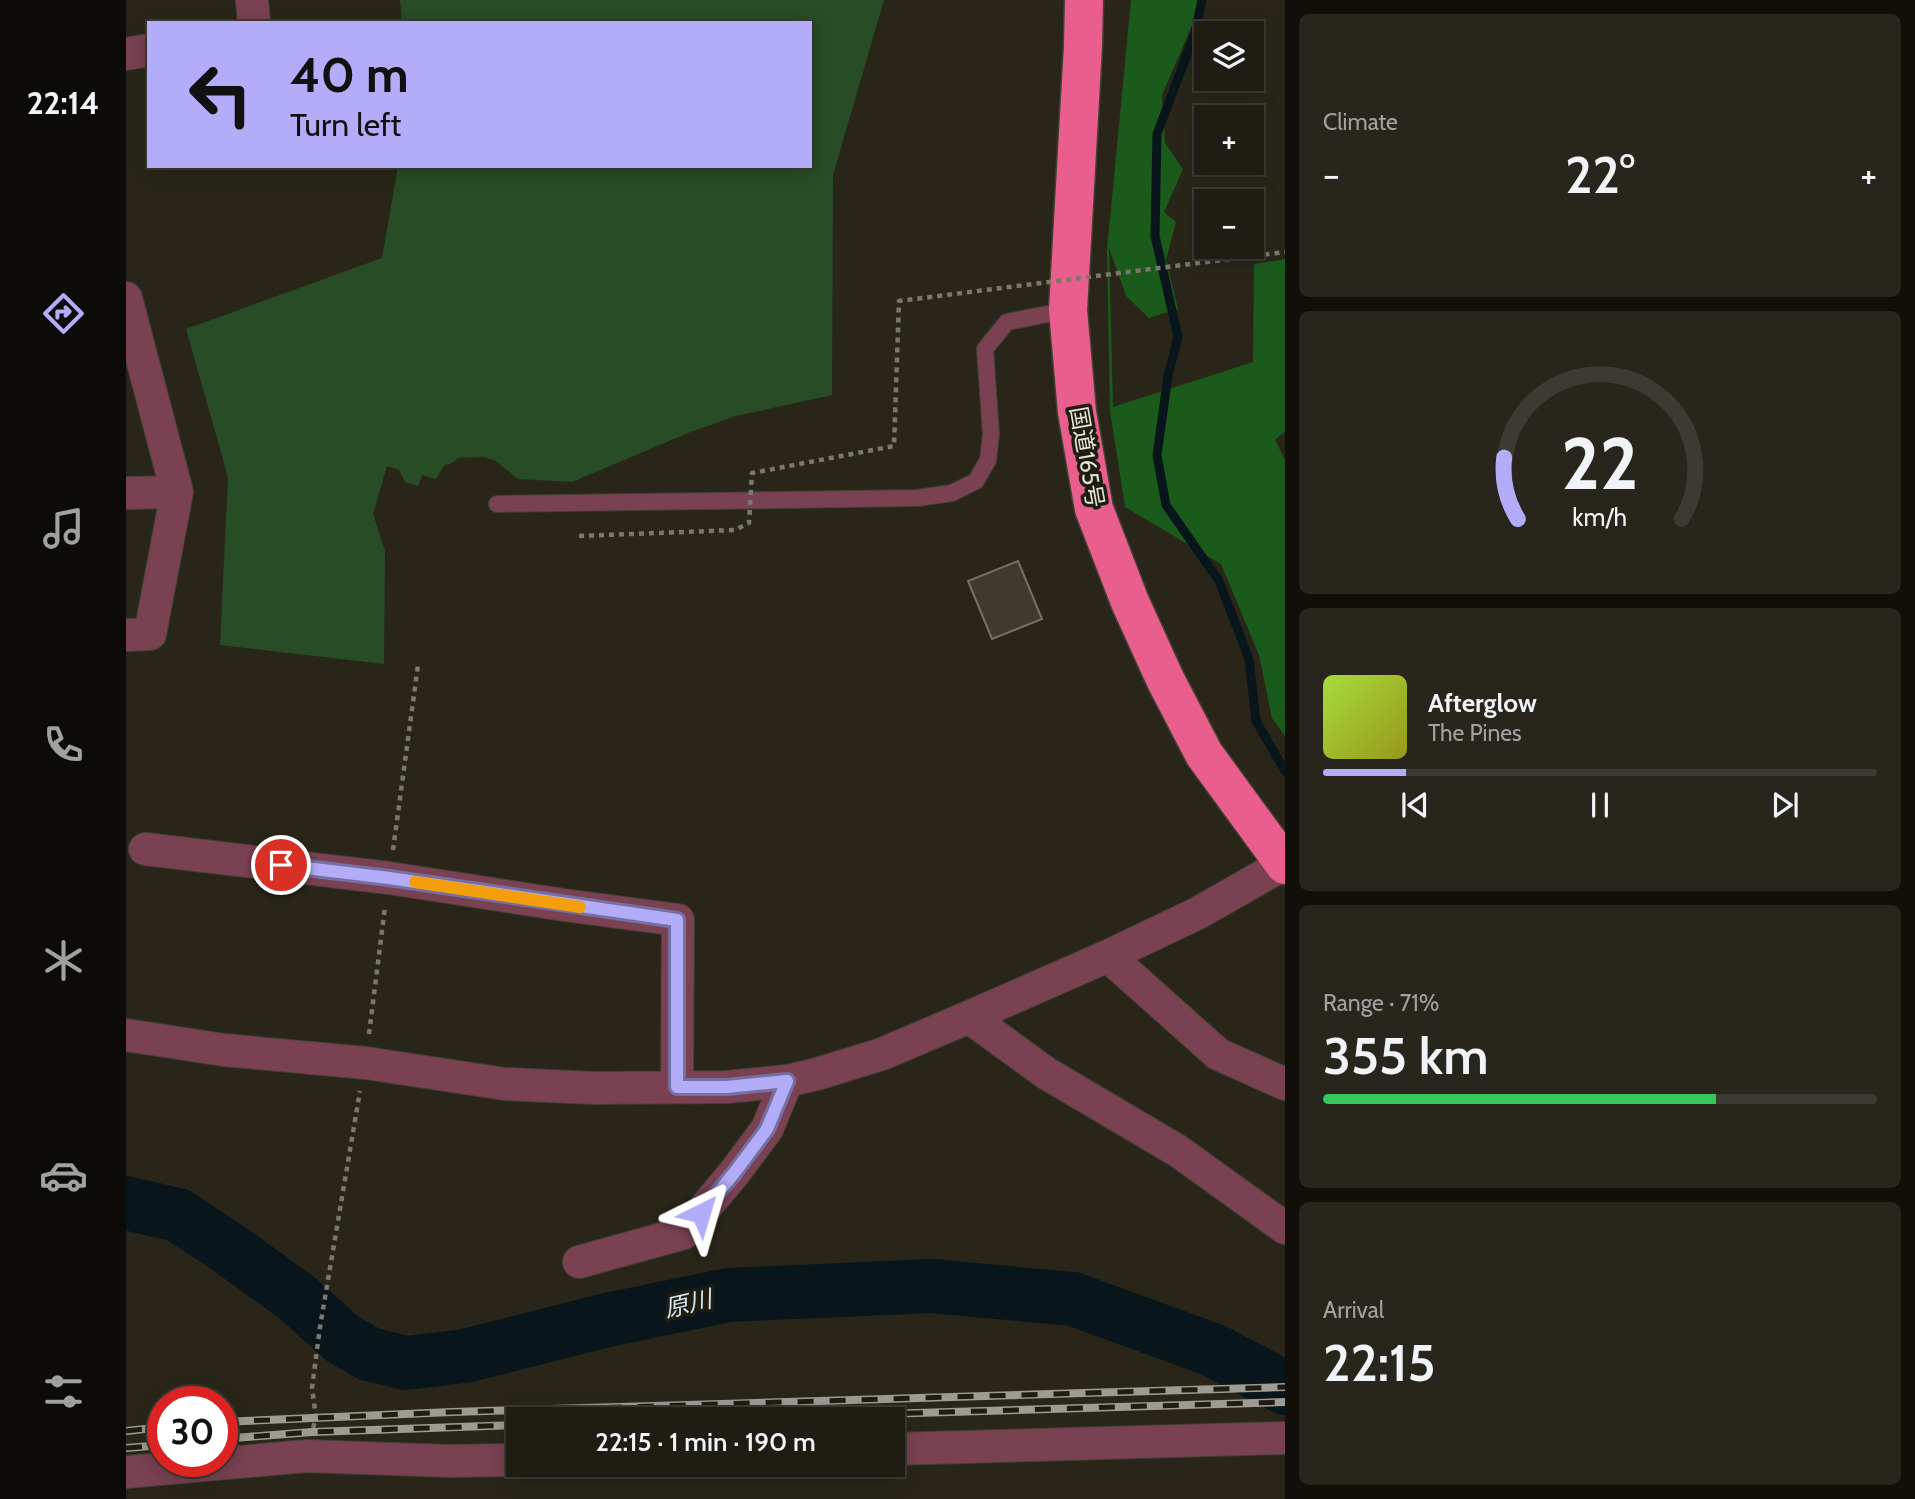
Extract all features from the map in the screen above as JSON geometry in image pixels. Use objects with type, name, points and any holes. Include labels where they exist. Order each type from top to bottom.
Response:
[{"type":"highway","name":"国道165号","points":[[1084,0],[1068,310],[1077,412],[1094,509],[1130,602],[1165,679],[1204,754],[1285,865]]},
{"type":"street","points":[[252,0],[254,21]]},
{"type":"street","points":[[126,54],[147,50]]},
{"type":"street","points":[[126,298],[136,378],[177,492],[150,634],[126,635]]},
{"type":"street","points":[[126,493],[177,492]]},
{"type":"street","points":[[145,849],[389,878],[677,920],[677,1087]]},
{"type":"street","points":[[126,1035],[224,1050],[366,1063],[505,1084],[594,1088],[727,1087],[787,1081],[882,1054],[969,1017],[1198,913],[1285,865]]},
{"type":"street","points":[[1108,956],[1218,1054],[1285,1084]]},
{"type":"street","points":[[969,1017],[1046,1073],[1178,1152],[1285,1228]]},
{"type":"street","points":[[579,1262],[684,1233],[767,1129],[787,1081]]},
{"type":"street","points":[[905,1450],[1285,1438]]},
{"type":"street","points":[[126,1472],[307,1456],[506,1460]]},
{"type":"lane","points":[[497,504],[917,498],[952,493],[976,481],[988,460],[991,434],[985,349],[1007,322],[1068,310]]},
{"type":"path","points":[[579,536],[735,530],[749,523],[751,473],[894,446],[899,301],[1285,253]]},
{"type":"path","points":[[307,1456],[316,1418],[313,1388],[320,1327],[359,1096]]},
{"type":"green space","points":[[400,0],[884,0],[833,175],[832,395],[736,416],[693,431],[572,482],[518,479],[496,461],[484,457],[457,458],[444,466],[436,479],[422,475],[418,486],[405,482],[399,470],[387,466],[373,514],[385,551],[384,664],[220,645],[228,477],[186,329],[382,258],[398,168],[812,168],[812,21],[402,21]]},
{"type":"green space","points":[[1131,0],[1203,0],[1162,95],[1165,143],[1183,169],[1164,212],[1176,222],[1166,260],[1178,309],[1149,318],[1126,296],[1109,248],[1113,407],[1253,362],[1254,264],[1285,259],[1285,431],[1275,440],[1285,460],[1285,736],[1272,718],[1259,655],[1221,564],[1125,507],[1110,411],[1107,250]]},
{"type":"building","points":[[1018,561],[1042,619],[992,639],[968,581]]},
{"type":"waterway","points":[[1202,0],[1195,33],[1157,134],[1155,236],[1178,337],[1168,376],[1157,455],[1166,505],[1219,581],[1249,659],[1256,721],[1285,771]]},
{"type":"waterway","name":"原川","points":[[126,1203],[178,1215],[296,1297],[343,1339],[369,1354],[406,1363],[465,1356],[607,1320],[729,1295],[931,1286],[1073,1299],[1213,1350],[1285,1388]]},
{"type":"railway","points":[[238,1421],[452,1412],[1285,1387]]},
{"type":"railway","points":[[905,1413],[1285,1402]]},
{"type":"railway","points":[[238,1438],[312,1432],[506,1425]]},
{"type":"railway","points":[[126,1431],[147,1429]]},
{"type":"railway","points":[[126,1448],[147,1446]]},
{"type":"slow traffic","points":[[415,882],[580,907]]},
{"type":"route","points":[[281,865],[677,920],[677,1087],[727,1087],[787,1081],[767,1129],[701,1213]]}]
